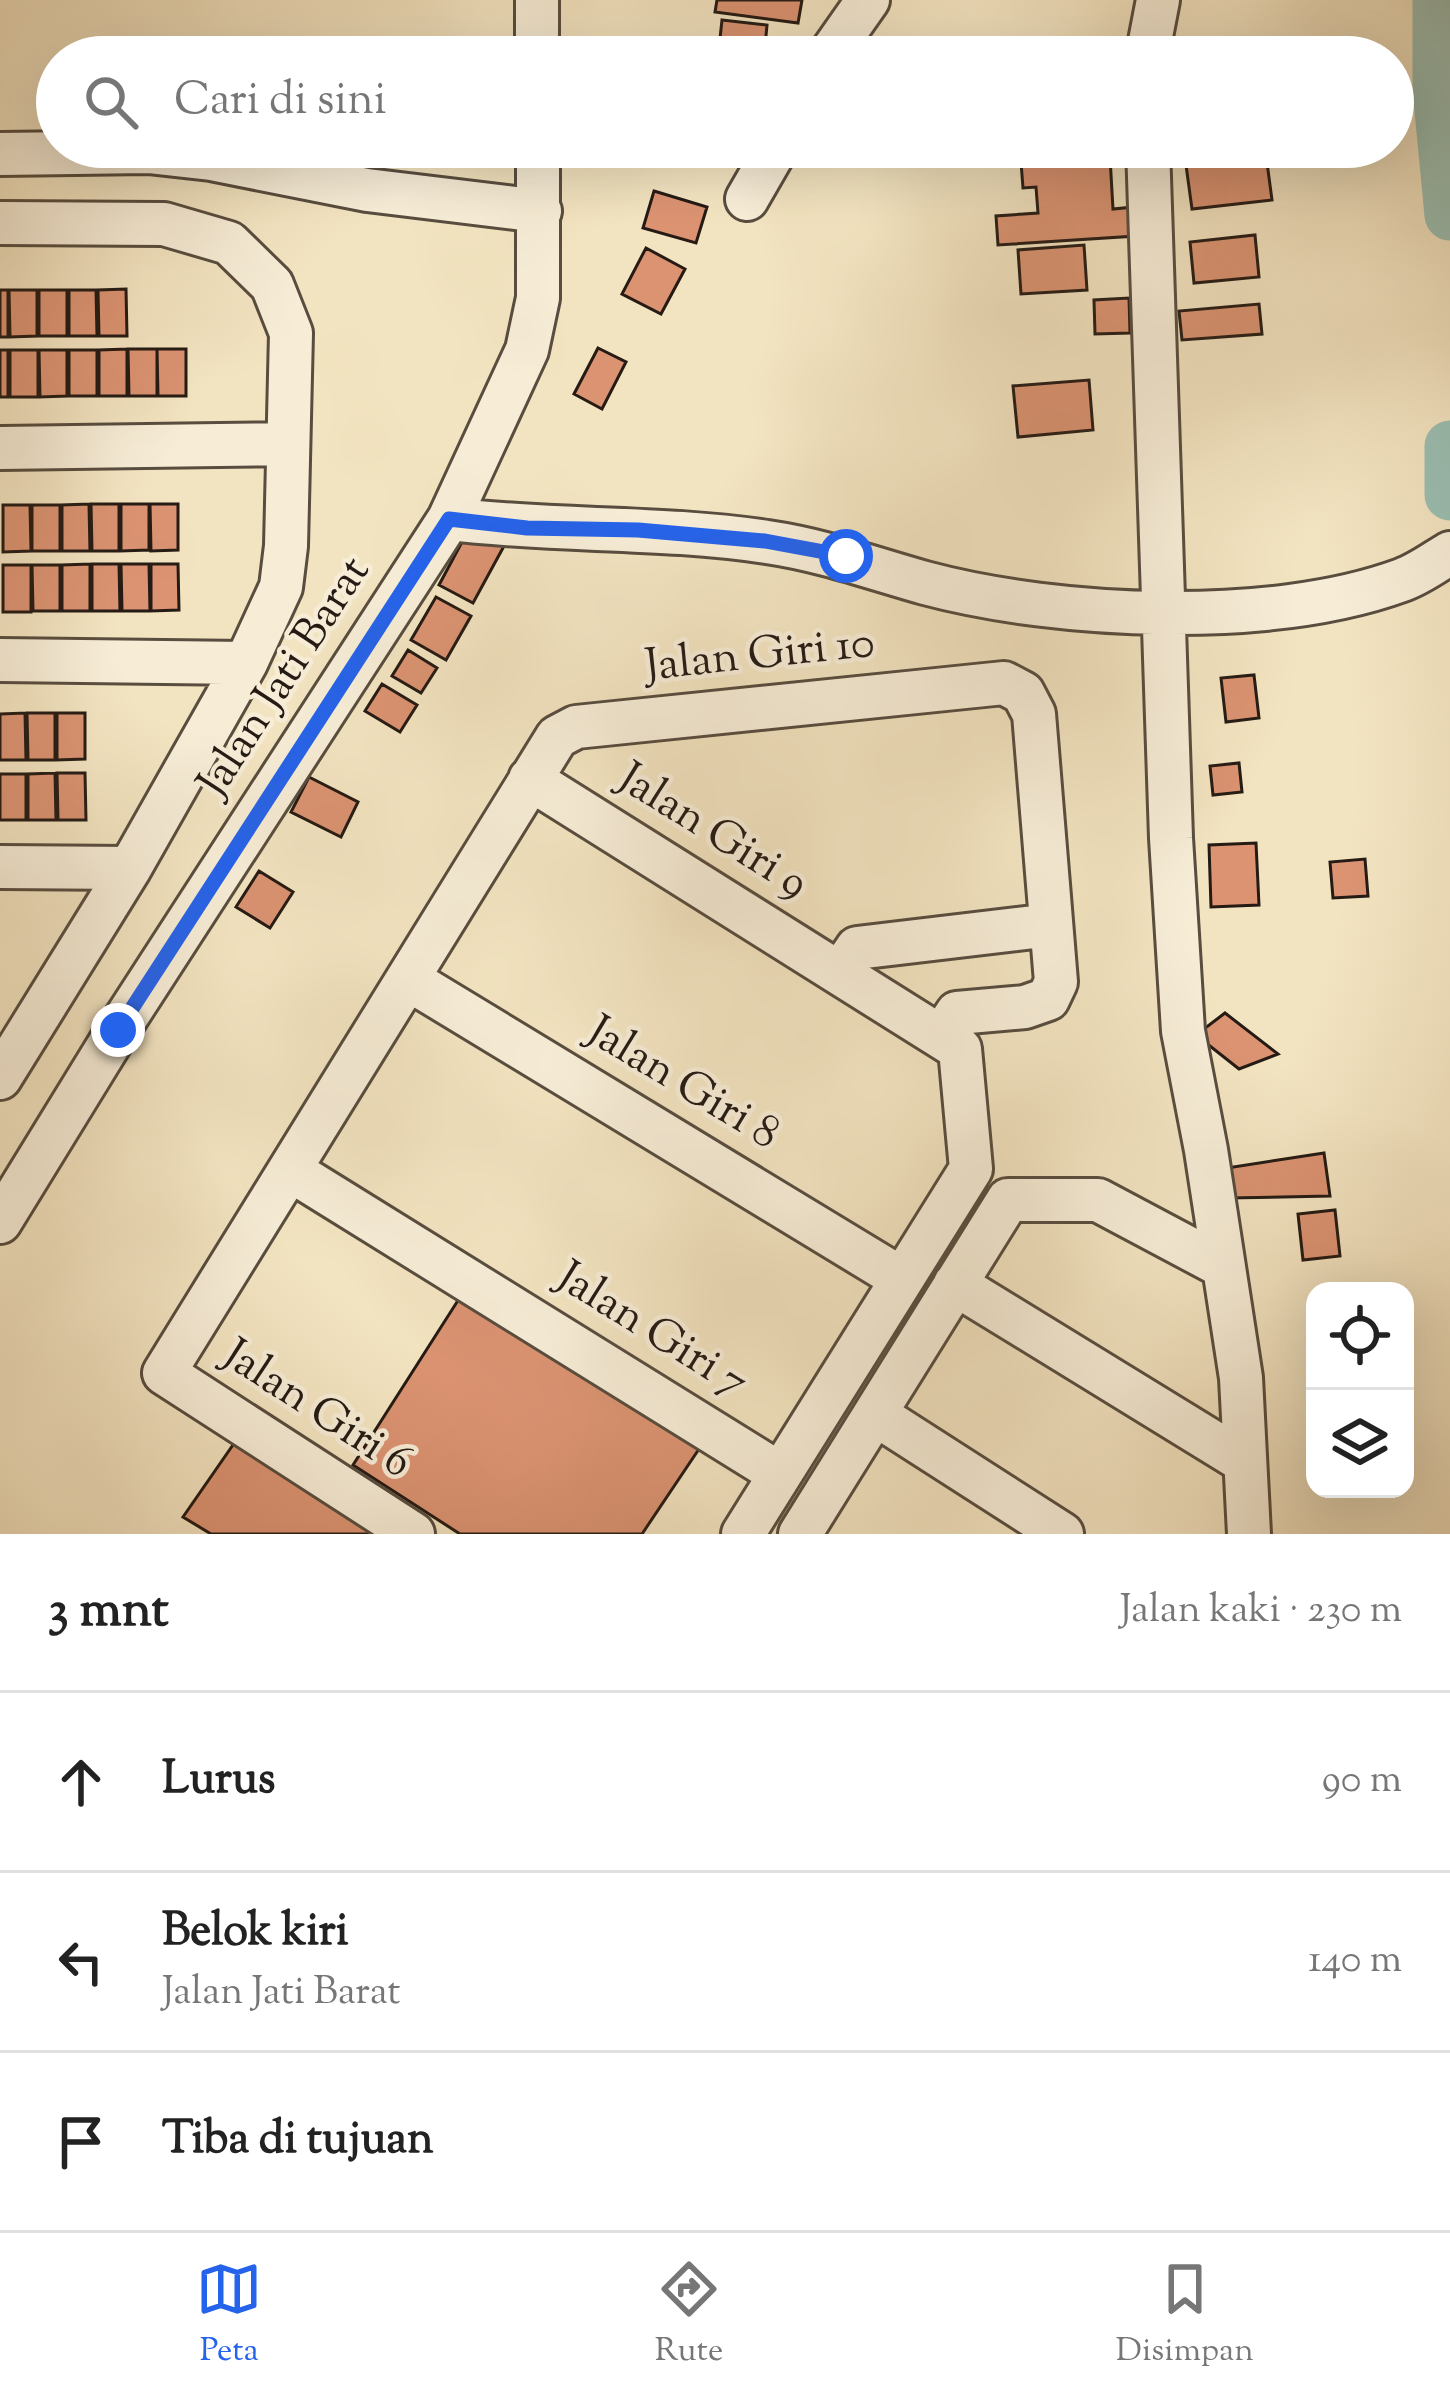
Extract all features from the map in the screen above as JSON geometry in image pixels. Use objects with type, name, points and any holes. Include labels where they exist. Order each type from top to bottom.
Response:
[{"type":"street","points":[[537,0],[538,36]]},
{"type":"street","points":[[843,36],[868,0]]},
{"type":"street","points":[[1151,36],[1158,0]]},
{"type":"street","points":[[0,154],[36,154]]},
{"type":"street","points":[[257,168],[367,190],[540,211]]},
{"type":"street","name":"Jalan Jati Barat","points":[[0,1222],[118,1030],[449,519],[526,350],[538,298],[539,168]]},
{"type":"street","points":[[747,199],[765,168]]},
{"type":"street","points":[[1149,168],[1171,838],[1183,1031],[1241,1378],[1249,1534]]},
{"type":"street","points":[[0,224],[164,224],[229,243],[272,285],[290,333],[286,546],[280,587],[246,663],[130,868],[2,1072]]},
{"type":"street","points":[[0,448],[286,443]]},
{"type":"street","points":[[449,519],[527,528],[638,530],[806,549],[846,556],[926,583],[1022,602],[1165,613],[1318,603],[1406,579],[1450,554]]},
{"type":"street","points":[[0,660],[246,663]]},
{"type":"street","name":"Jalan Giri 10","points":[[164,1373],[530,779],[557,737],[576,727],[1004,683],[1023,693],[1034,714],[1052,925]]},
{"type":"street","name":"Jalan Giri 9","points":[[530,779],[951,1043]]},
{"type":"street","points":[[0,867],[130,868]]},
{"type":"street","points":[[743,1534],[971,1169],[951,1043],[957,1013],[1025,1007],[1048,998],[1056,982],[1052,925],[857,948],[840,973]]},
{"type":"street","name":"Jalan Giri 8","points":[[408,980],[902,1279]]},
{"type":"street","name":"Jalan Giri 7","points":[[290,1170],[780,1474]]},
{"type":"street","points":[[800,1534],[1008,1200],[1098,1200],[1224,1267]]},
{"type":"street","points":[[955,1284],[1245,1462]]},
{"type":"street","name":"Jalan Giri 6","points":[[164,1373],[413,1534]]},
{"type":"street","points":[[874,1414],[1062,1534]]},
{"type":"building","points":[[717,0],[802,0],[798,23],[715,12]]},
{"type":"building","points":[[722,20],[767,25],[766,36],[720,36]]},
{"type":"building","points":[[1021,168],[1111,168],[1113,209],[1134,207],[1136,236],[998,245],[996,216],[1038,213],[1036,187],[1023,188]]},
{"type":"building","points":[[1186,168],[1268,168],[1272,200],[1192,209]]},
{"type":"building","points":[[654,191],[707,207],[696,243],[643,228]]},
{"type":"building","points":[[1255,235],[1259,277],[1194,283],[1190,242]]},
{"type":"building","points":[[1084,245],[1087,290],[1021,294],[1018,250]]},
{"type":"building","points":[[646,248],[685,269],[661,314],[622,294]]},
{"type":"building","points":[[126,289],[127,336],[99,336],[98,290]]},
{"type":"building","points":[[0,290],[8,290],[8,337],[0,337]]},
{"type":"building","points":[[9,290],[37,290],[37,336],[10,337]]},
{"type":"building","points":[[39,290],[67,290],[67,336],[39,336]]},
{"type":"building","points":[[69,290],[96,290],[97,336],[69,336]]},
{"type":"building","points":[[1129,298],[1130,333],[1095,334],[1094,300]]},
{"type":"building","points":[[1259,304],[1262,334],[1182,340],[1179,311]]},
{"type":"building","points":[[598,348],[626,362],[602,409],[574,394]]},
{"type":"building","points":[[127,349],[127,396],[99,396],[99,350]]},
{"type":"building","points":[[128,349],[157,349],[157,396],[129,396]]},
{"type":"building","points":[[157,349],[186,349],[186,396],[158,396]]},
{"type":"building","points":[[0,350],[8,350],[8,397],[0,397]]},
{"type":"building","points":[[10,350],[38,350],[38,397],[10,397]]},
{"type":"building","points":[[39,350],[67,350],[67,396],[40,397]]},
{"type":"building","points":[[69,350],[97,350],[97,396],[69,396]]},
{"type":"building","points":[[1089,380],[1093,430],[1018,437],[1013,386]]},
{"type":"building","points":[[89,504],[90,551],[62,551],[62,505]]},
{"type":"building","points":[[91,504],[119,504],[119,551],[92,551]]},
{"type":"building","points":[[121,504],[149,504],[149,550],[121,551]]},
{"type":"building","points":[[150,504],[178,504],[178,550],[151,551]]},
{"type":"building","points":[[3,505],[30,505],[31,551],[3,552]]},
{"type":"building","points":[[32,505],[60,505],[60,551],[32,551]]},
{"type":"building","points":[[470,527],[504,546],[473,603],[439,585]]},
{"type":"building","points":[[90,564],[90,611],[62,611],[62,565]]},
{"type":"building","points":[[92,564],[119,564],[120,611],[92,611]]},
{"type":"building","points":[[121,564],[149,564],[150,611],[122,611]]},
{"type":"building","points":[[151,564],[178,564],[179,610],[151,611]]},
{"type":"building","points":[[3,565],[31,565],[31,612],[3,612]]},
{"type":"building","points":[[32,565],[60,565],[60,611],[33,611]]},
{"type":"building","points":[[436,597],[471,616],[446,660],[411,640]]},
{"type":"building","points":[[408,650],[437,668],[421,693],[392,676]]},
{"type":"building","points":[[1254,675],[1259,718],[1226,722],[1221,678]]},
{"type":"building","points":[[382,684],[417,705],[400,732],[365,711]]},
{"type":"building","points":[[25,713],[26,760],[0,760],[0,714]]},
{"type":"building","points":[[27,713],[55,713],[55,760],[28,760]]},
{"type":"building","points":[[57,713],[85,713],[85,759],[57,760]]},
{"type":"building","points":[[1239,763],[1242,792],[1213,795],[1210,766]]},
{"type":"building","points":[[55,773],[56,820],[28,820],[28,774]]},
{"type":"building","points":[[57,773],[85,773],[86,820],[58,820]]},
{"type":"building","points":[[0,774],[26,774],[26,820],[0,820]]},
{"type":"building","points":[[309,777],[358,802],[341,837],[291,812]]},
{"type":"building","points":[[1256,843],[1259,905],[1211,907],[1209,845]]},
{"type":"building","points":[[1365,859],[1368,896],[1333,898],[1330,862]]},
{"type":"building","points":[[259,871],[293,892],[270,928],[236,907]]},
{"type":"building","points":[[1225,1013],[1278,1054],[1239,1069],[1196,1035]]},
{"type":"building","points":[[1324,1153],[1330,1196],[1229,1198],[1227,1168]]},
{"type":"building","points":[[1335,1210],[1340,1256],[1303,1260],[1298,1214]]},
{"type":"building","points":[[464,1291],[705,1440],[642,1534],[460,1534],[353,1465]]},
{"type":"building","points":[[235,1442],[383,1534],[211,1534],[183,1517]]},
{"type":"waterway","points":[[1438,0],[1438,89],[1450,215]]},
{"type":"waterway","points":[[1450,446],[1450,495]]},
{"type":"route","points":[[118,1030],[449,519],[765,541],[846,556]]}]
